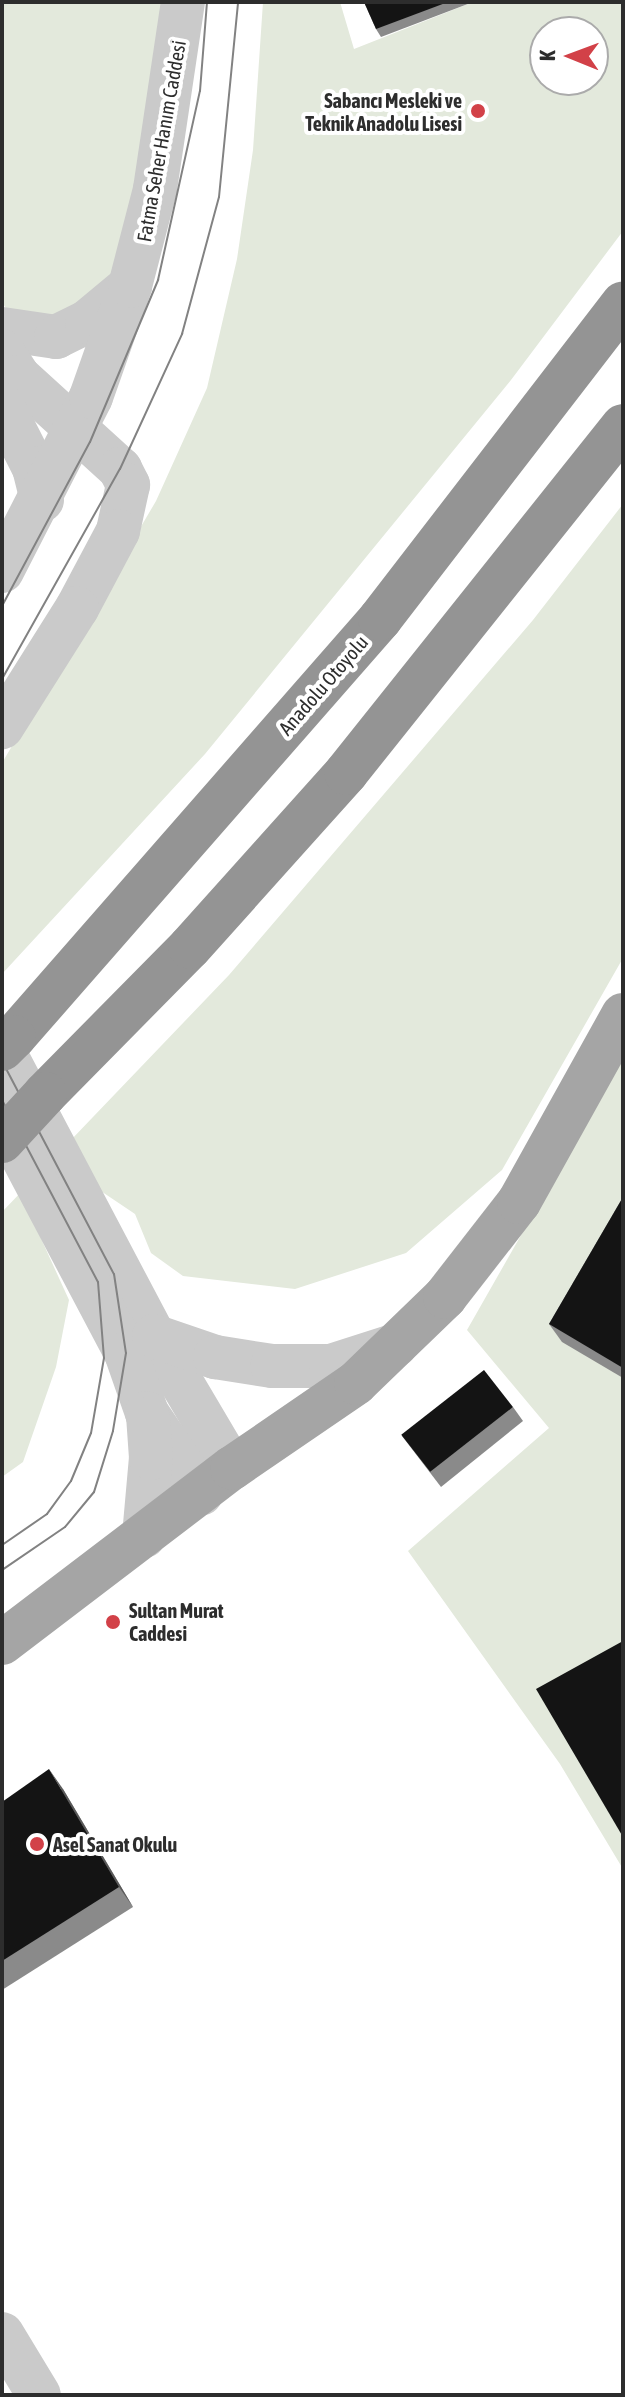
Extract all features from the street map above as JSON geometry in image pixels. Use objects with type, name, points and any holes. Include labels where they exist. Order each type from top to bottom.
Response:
[{"type":"highway","name":"Anadolu Otoyolu","points":[[6,1045],[380,619],[623,304]]},
{"type":"highway","points":[[2,1141],[190,947],[346,773],[623,426]]},
{"type":"main road","points":[[2,1643],[216,1480],[356,1383],[445,1297],[519,1202],[623,1015]]},
{"type":"street","name":"Fatma Seher Hanım Caddesi","points":[[2,571],[42,500],[74,431],[130,286],[155,189],[183,2]]},
{"type":"street","points":[[2,329],[56,337],[87,322],[130,286]]},
{"type":"street","points":[[2,351],[19,377],[74,431],[120,469],[128,485],[125,509],[77,608],[2,727]]},
{"type":"street","points":[[2,405],[34,468],[42,500]]},
{"type":"street","points":[[6,1045],[154,1336],[216,1480]]},
{"type":"street","points":[[2,1118],[126,1353],[147,1413],[151,1458],[144,1536]]},
{"type":"street","points":[[154,1336],[215,1357],[272,1366],[331,1366],[396,1345]]},
{"type":"street","points":[[147,1413],[216,1480]]},
{"type":"street","points":[[2,2334],[39,2395]]},
{"type":"shaded area","points":[[2,2],[179,2],[130,286],[22,334],[2,302]]},
{"type":"shaded area","points":[[263,2],[340,2],[354,49],[473,2],[623,2],[623,231],[511,380],[205,754],[2,974],[2,763],[156,501],[207,388],[237,259],[253,150]]},
{"type":"shaded area","points":[[623,504],[623,958],[502,1170],[406,1253],[295,1289],[183,1276],[151,1253],[135,1214],[77,1175],[33,1221],[69,1300],[56,1367],[23,1462],[2,1477],[2,1212],[229,975],[533,620]]},
{"type":"shaded area","points":[[623,1056],[623,1869],[560,1764],[408,1551],[549,1428],[467,1330]]},
{"type":"building","points":[[364,2],[448,2],[376,29]]},
{"type":"building","points":[[623,1197],[623,1368],[549,1324]]},
{"type":"building","points":[[484,1370],[513,1407],[430,1472],[401,1435]]},
{"type":"building","points":[[623,1641],[623,1837],[536,1689]]},
{"type":"building","points":[[49,1769],[119,1887],[2,1961],[2,1802]]},
{"type":"tram line","points":[[2,606],[90,442],[158,280],[200,91],[207,2]]},
{"type":"tram line","points":[[2,679],[120,469],[182,334],[219,197],[238,2]]},
{"type":"tram line","points":[[2,1061],[114,1274],[126,1353],[113,1431],[94,1492],[65,1527],[2,1570]]},
{"type":"tram line","points":[[2,1100],[98,1282],[104,1358],[91,1433],[71,1481],[47,1514],[2,1545]]},
{"type":"place","name":"Sabancı Mesleki ve Teknik Anadolu Lisesi","points":[[478,111]]},
{"type":"place","name":"Sultan Murat Caddesi","points":[[113,1622]]},
{"type":"place","name":"Asel Sanat Okulu","points":[[37,1844]]}]
